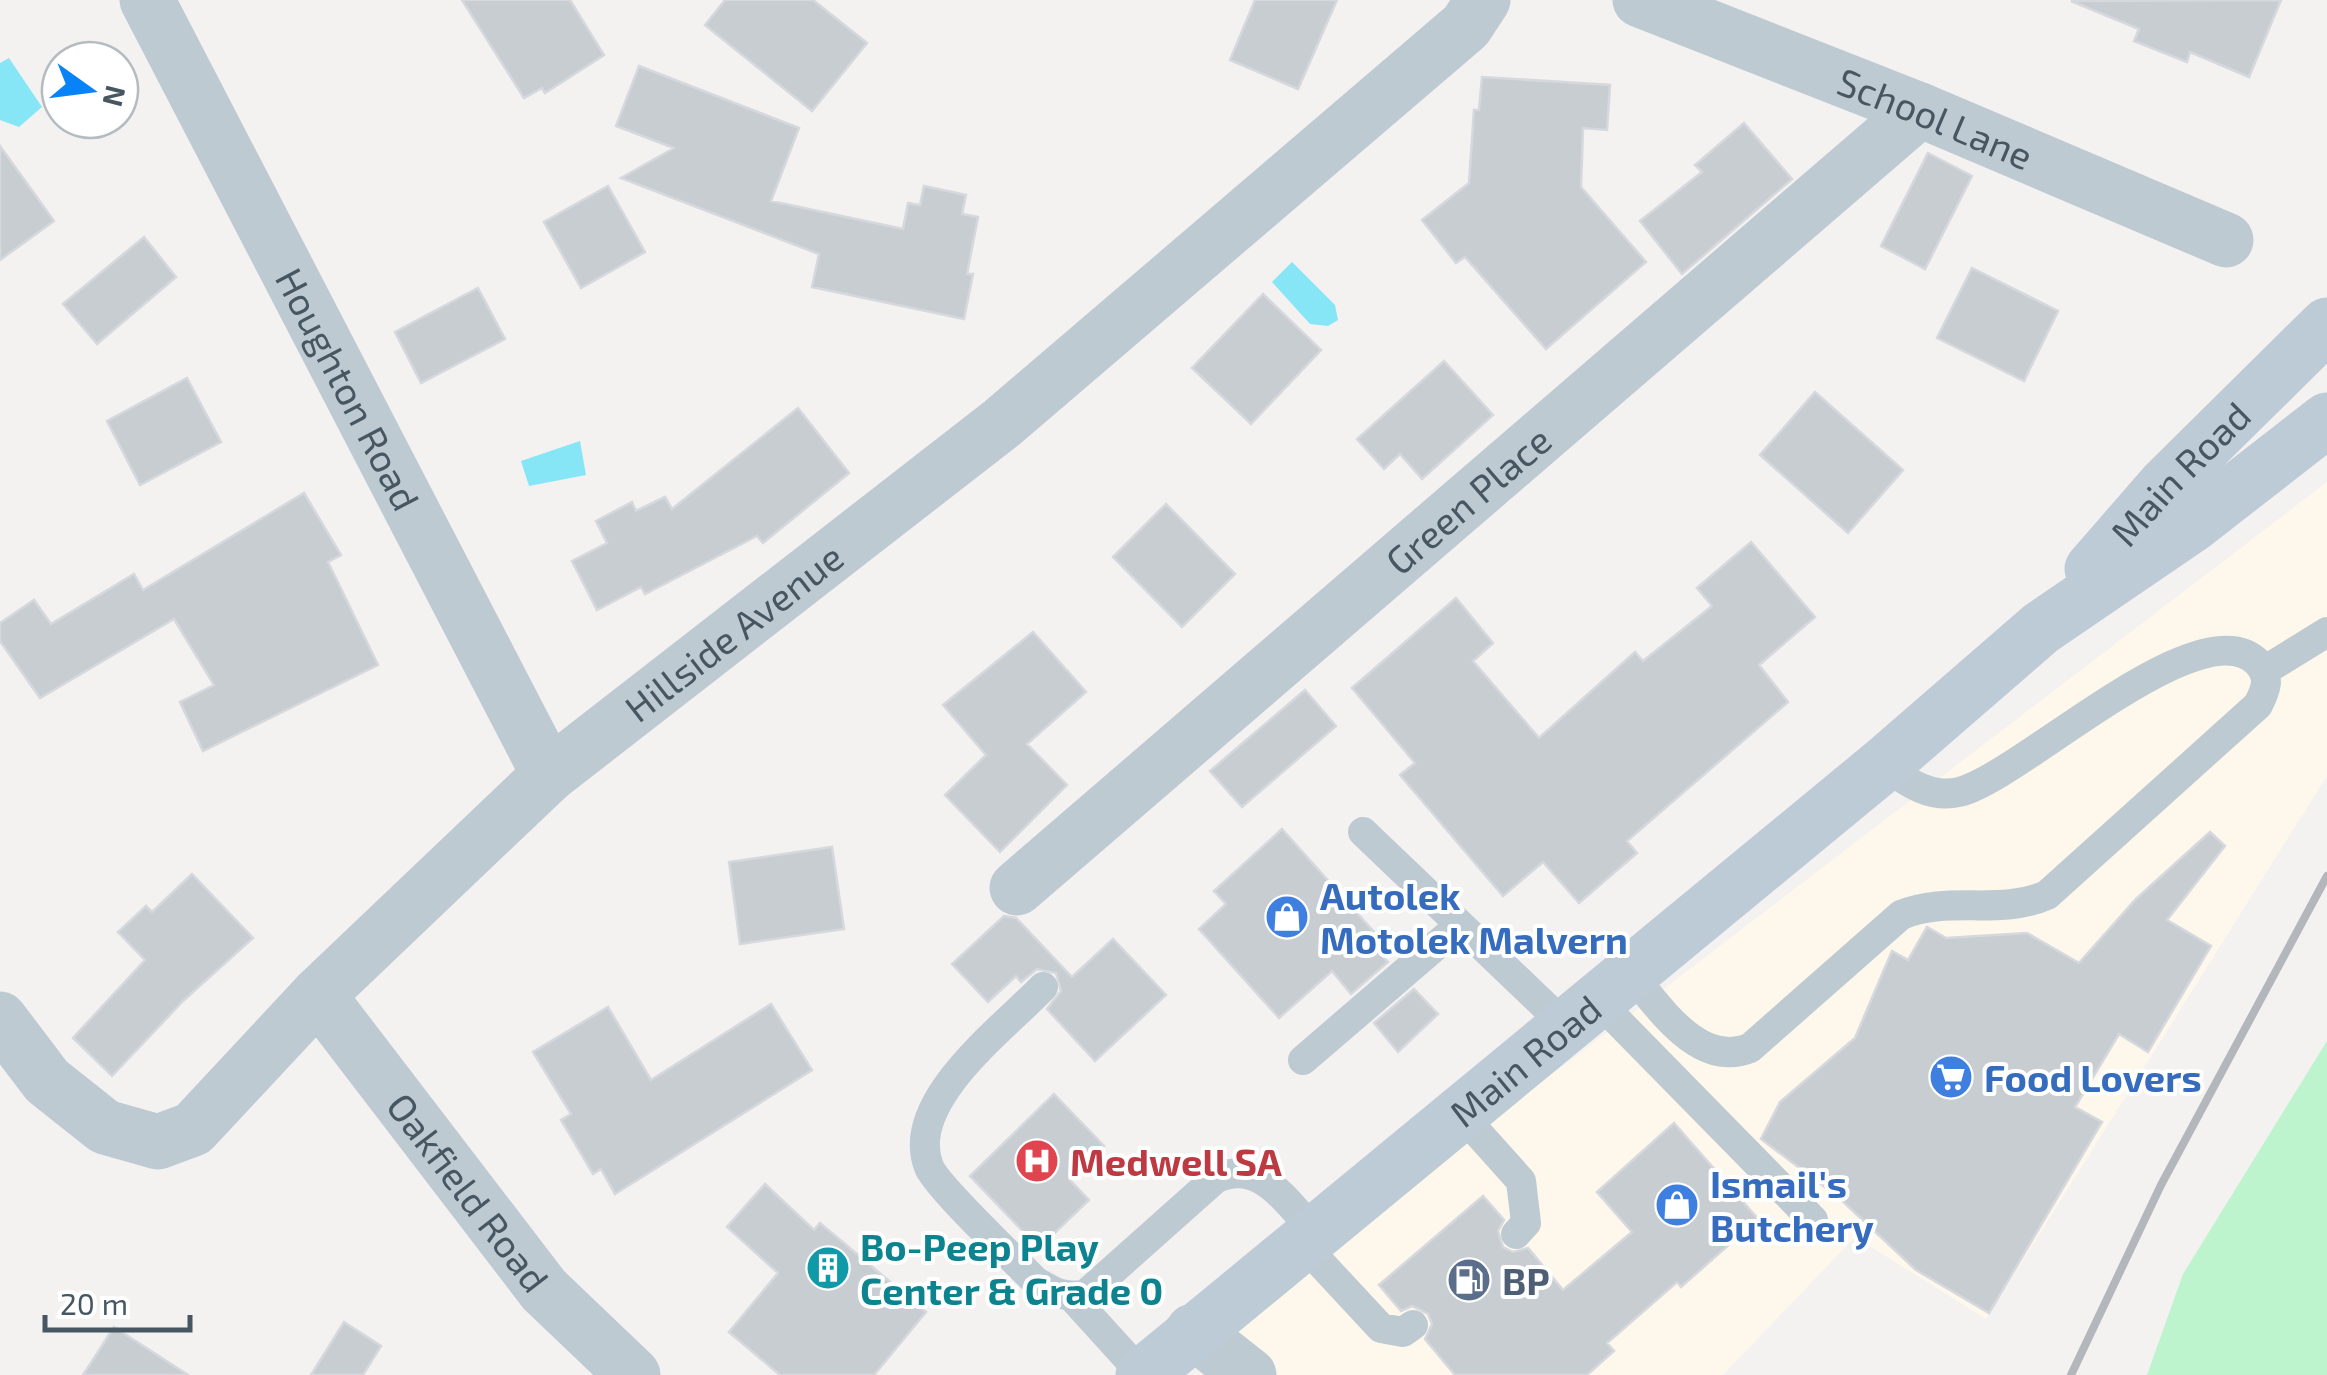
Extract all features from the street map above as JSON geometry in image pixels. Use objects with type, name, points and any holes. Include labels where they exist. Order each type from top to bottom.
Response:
[{"type":"main road","name":"Main Road","points":[[2041,628],[2166,485],[2327,325]]},
{"type":"main road","name":"Main Road","points":[[1143,1375],[1883,765],[2041,628],[2192,525],[2327,420]]},
{"type":"street","name":"Houghton Road","points":[[147,0],[549,774]]},
{"type":"street","name":"Hillside Avenue","points":[[0,1019],[47,1082],[105,1126],[158,1142],[192,1130],[318,995],[549,774],[1002,423],[1466,26],[1483,0]]},
{"type":"street","name":"School Lane","points":[[1640,0],[1920,110],[2226,240]]},
{"type":"street","name":"Green Place","points":[[1018,888],[1920,110]]},
{"type":"street","name":"Oakfield Road","points":[[318,995],[544,1290],[633,1375]]},
{"type":"street","points":[[1193,1331],[1249,1375]]},
{"type":"lane","points":[[2264,671],[2327,632]]},
{"type":"lane","points":[[1364,832],[1460,926],[1597,1000],[1679,1030],[1700,1046],[1738,1053],[1750,1048],[1902,915],[1927,904],[2008,907],[2046,895],[2258,705],[2267,686],[2264,671],[2253,658],[2208,654],[2154,672],[2005,771],[1959,792],[1920,790],[1883,765]]},
{"type":"lane","points":[[1302,1060],[1460,926]]},
{"type":"lane","points":[[1044,987],[944,1089],[928,1114],[924,1146],[930,1171],[1036,1281],[1072,1297],[1143,1375]]},
{"type":"lane","points":[[1597,1000],[1813,1220]]},
{"type":"lane","points":[[1460,1113],[1521,1181],[1526,1222],[1516,1234]]},
{"type":"lane","points":[[1072,1297],[1100,1284],[1177,1212],[1232,1171],[1256,1174],[1381,1328],[1402,1332],[1413,1324]]},
{"type":"shaded area","points":[[2327,482],[2327,776],[1986,1319],[1855,1237],[1723,1375],[1273,1375],[1220,1328]]},
{"type":"green space","points":[[2327,1041],[2327,1375],[2147,1375],[2183,1274]]},
{"type":"water","points":[[9,58],[40,104],[40,109],[19,127],[0,120],[0,63]]},
{"type":"water","points":[[1292,262],[1335,305],[1338,320],[1328,326],[1310,324],[1272,282]]},
{"type":"water","points":[[580,441],[586,475],[529,486],[521,461]]},
{"type":"building","points":[[462,0],[570,0],[604,55],[545,93],[542,88],[524,98]]},
{"type":"building","points":[[725,0],[813,0],[867,43],[812,111],[705,25]]},
{"type":"building","points":[[1255,0],[1337,0],[1298,89],[1230,60]]},
{"type":"building","points":[[2281,0],[2249,77],[2190,52],[2187,62],[2134,41],[2139,29],[2071,1]]},
{"type":"building","points":[[639,66],[799,128],[771,201],[903,229],[908,203],[920,205],[924,186],[966,195],[962,214],[978,217],[967,274],[973,274],[964,319],[812,287],[819,254],[621,178],[674,148],[616,126]]},
{"type":"building","points":[[1482,77],[1610,85],[1607,130],[1583,128],[1581,187],[1646,262],[1546,349],[1465,257],[1456,263],[1422,220],[1469,183],[1474,110],[1479,110]]},
{"type":"building","points":[[1744,123],[1792,179],[1682,274],[1640,221],[1702,172],[1695,165]]},
{"type":"building","points":[[0,146],[54,221],[0,260]]},
{"type":"building","points":[[1928,153],[1972,176],[1925,269],[1881,246]]},
{"type":"building","points":[[608,186],[645,252],[581,288],[544,222]]},
{"type":"building","points":[[144,237],[176,277],[97,344],[63,304]]},
{"type":"building","points":[[1972,268],[2058,311],[2024,381],[1937,338]]},
{"type":"building","points":[[478,288],[505,339],[421,383],[395,332]]},
{"type":"building","points":[[1263,294],[1321,350],[1251,424],[1192,368]]},
{"type":"building","points":[[1444,361],[1493,415],[1422,479],[1400,454],[1384,469],[1357,439]]},
{"type":"building","points":[[187,378],[221,442],[140,485],[107,421]]},
{"type":"building","points":[[1815,392],[1903,470],[1848,533],[1760,455]]},
{"type":"building","points":[[798,408],[849,473],[763,543],[757,536],[645,594],[641,587],[597,610],[572,561],[607,543],[596,521],[632,502],[636,511],[665,497],[672,509]]},
{"type":"building","points":[[304,493],[341,555],[328,562],[378,665],[203,751],[180,702],[214,685],[174,619],[40,698],[0,641],[0,623],[34,600],[51,624],[134,574],[143,590]]},
{"type":"building","points":[[1166,504],[1235,574],[1182,627],[1113,557]]},
{"type":"building","points":[[1751,542],[1815,617],[1759,665],[1788,702],[1627,841],[1637,853],[1579,903],[1543,862],[1503,896],[1400,775],[1415,763],[1352,688],[1456,598],[1493,643],[1473,661],[1539,738],[1635,652],[1643,661],[1712,606],[1697,588]]},
{"type":"building","points":[[1033,632],[1086,692],[1027,744],[1067,785],[1000,852],[945,795],[986,755],[943,705]]},
{"type":"building","points":[[1305,690],[1336,726],[1242,807],[1210,771]]},
{"type":"building","name":"Autolek Motolek Malvern","points":[[1282,829],[1374,932],[1367,939],[1388,962],[1351,994],[1332,971],[1279,1018],[1199,929],[1226,904],[1214,891]]},
{"type":"building","name":"Food Lovers","points":[[2210,832],[2225,846],[2167,920],[2211,946],[2148,1052],[2119,1034],[2075,1107],[2102,1122],[1989,1313],[1916,1270],[1838,1197],[1761,1139],[1780,1102],[1855,1038],[1892,951],[1908,960],[1927,927],[1946,938],[2027,933],[2079,963],[2136,899]]},
{"type":"building","points":[[832,847],[844,929],[740,944],[729,862]]},
{"type":"building","points":[[192,874],[253,938],[183,1001],[112,1076],[73,1038],[145,960],[118,932],[146,906],[152,912]]},
{"type":"building","points":[[1004,916],[1016,918],[1072,977],[1113,939],[1166,995],[1095,1061],[1047,1009],[1061,991],[1056,973],[1037,969],[1021,982],[1016,976],[988,1002],[952,964]]},
{"type":"building","points":[[1414,989],[1438,1014],[1398,1052],[1374,1023]]},
{"type":"building","points":[[771,1004],[812,1070],[615,1194],[601,1169],[593,1174],[561,1120],[571,1114],[533,1052],[608,1007],[651,1080]]},
{"type":"building","name":"Medwell SA","points":[[1054,1094],[1104,1146],[1069,1179],[1089,1200],[1039,1248],[970,1176]]},
{"type":"building","points":[[1674,1123],[1758,1219],[1681,1287],[1677,1282],[1607,1343],[1614,1351],[1587,1375],[1455,1375],[1425,1339],[1432,1324],[1428,1314],[1412,1306],[1401,1311],[1379,1285],[1483,1196],[1504,1220],[1498,1231],[1503,1247],[1513,1252],[1528,1248],[1563,1290],[1632,1232],[1597,1192]]},
{"type":"building","name":"Bo-Peep Play Center & Grade 0","points":[[765,1184],[814,1230],[820,1223],[926,1312],[874,1375],[780,1375],[729,1332],[778,1273],[727,1227]]},
{"type":"building","points":[[344,1322],[381,1346],[363,1375],[311,1375]]},
{"type":"building","points":[[114,1327],[188,1375],[83,1375]]},
{"type":"railway","points":[[2071,1375],[2161,1185],[2327,876]]},
{"type":"place","name":"Autolek Motolek Malvern","points":[[1287,917]]},
{"type":"place","name":"Food Lovers","points":[[1951,1077]]},
{"type":"place","name":"Medwell SA","points":[[1037,1161]]},
{"type":"place","name":"Ismail's Butchery","points":[[1677,1205]]},
{"type":"place","name":"Bo-Peep Play Center & Grade 0","points":[[828,1268]]},
{"type":"place","name":"BP","points":[[1469,1280]]}]
